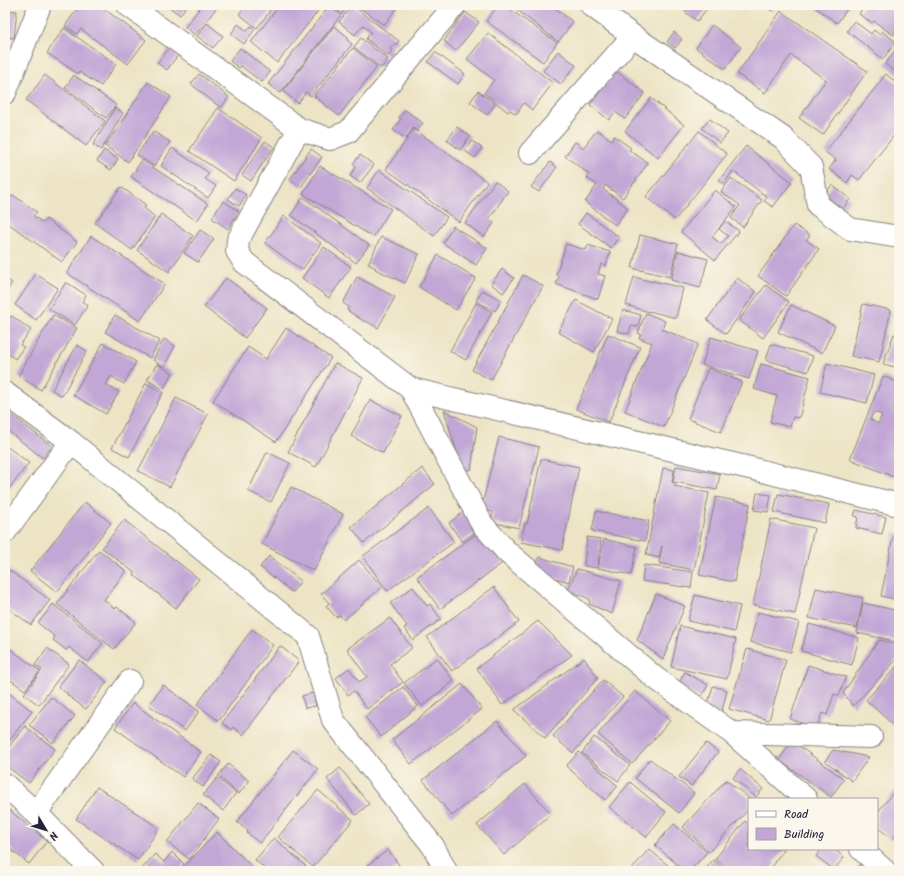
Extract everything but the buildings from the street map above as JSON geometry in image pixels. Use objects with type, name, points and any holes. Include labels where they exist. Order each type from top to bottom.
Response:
[{"type":"street","points":[[5,93],[40,5]]},
{"type":"street","points":[[128,5],[299,129],[330,139],[348,132],[455,5]]},
{"type":"street","points":[[591,5],[633,36],[783,138],[811,167],[818,205],[850,229],[899,237]]},
{"type":"street","points":[[530,153],[633,36]]},
{"type":"street","points":[[299,129],[238,240],[237,251],[244,262],[411,389],[750,468],[899,505]]},
{"type":"street","points":[[411,389],[482,524],[507,552],[654,677],[732,733],[805,798]]},
{"type":"street","points":[[5,393],[71,442],[308,636],[333,720],[432,846],[446,871]]},
{"type":"street","points":[[5,532],[71,442]]},
{"type":"street","points":[[36,813],[130,681]]},
{"type":"street","points":[[732,733],[871,737]]},
{"type":"street","points":[[5,786],[36,813],[93,871]]},
{"type":"street","points":[[862,850],[885,871]]}]
